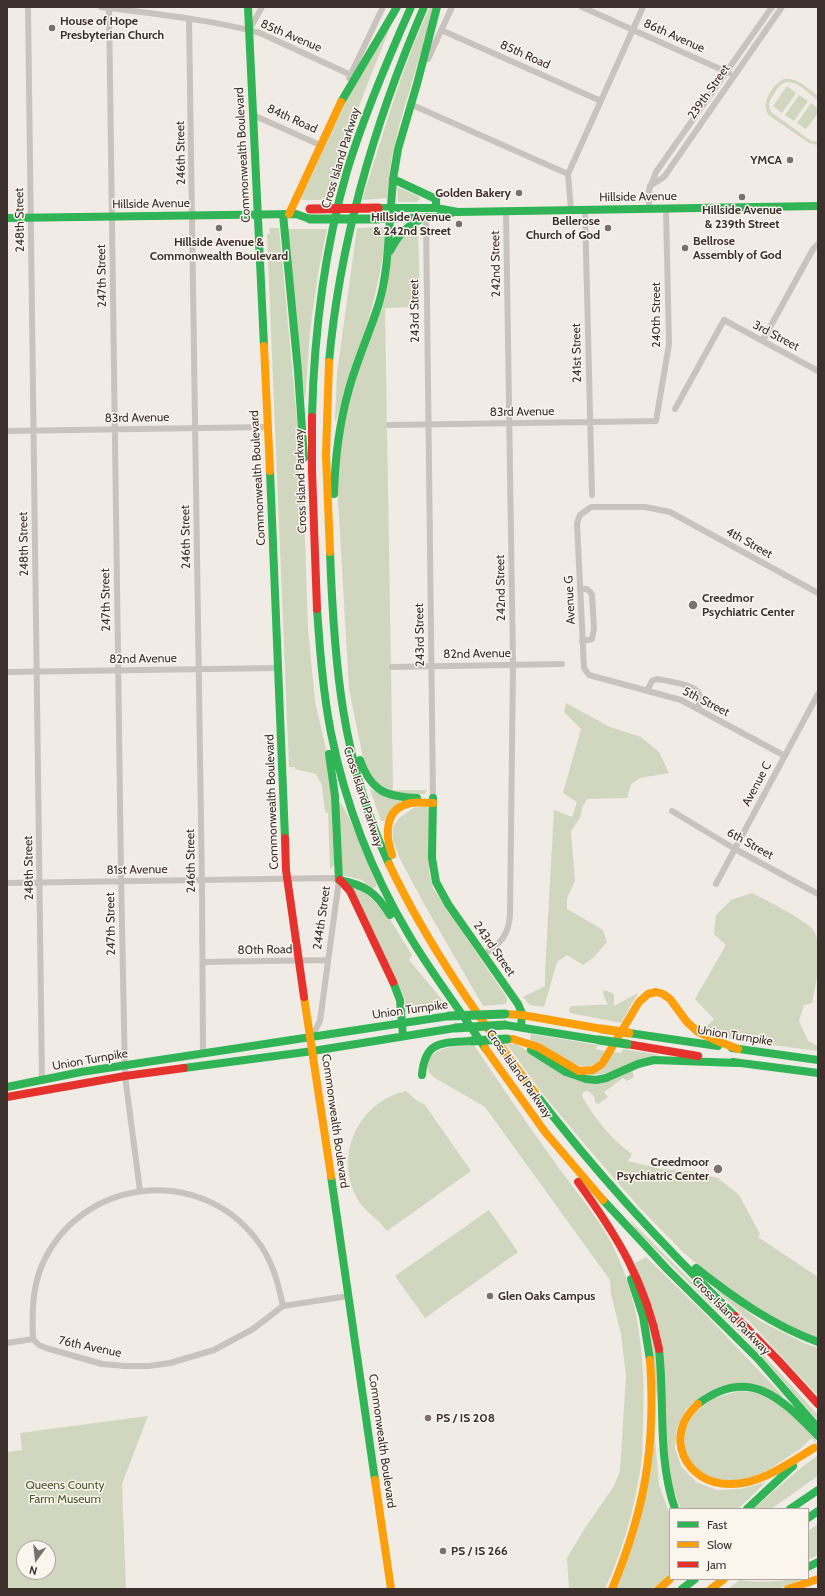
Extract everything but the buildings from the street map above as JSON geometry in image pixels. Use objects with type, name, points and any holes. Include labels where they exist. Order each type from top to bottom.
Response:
[{"type":"main road","name":"Commonwealth Boulevard","points":[[248,7],[279,668],[287,879],[391,1589]]},
{"type":"main road","points":[[341,102],[397,7]]},
{"type":"main road","name":"Cross Island Parkway","points":[[411,7],[379,80],[362,126],[342,192],[329,246],[317,320],[312,393],[311,452],[319,643],[328,718],[341,772],[363,839],[386,893],[422,956],[516,1093],[545,1132],[611,1209],[645,1246],[752,1353],[818,1428]]},
{"type":"main road","name":"Cross Island Parkway","points":[[424,7],[403,55],[382,112],[359,189],[344,257],[331,337],[326,410],[326,477],[334,648],[341,706],[354,766],[379,843],[406,899],[427,936],[470,1003],[528,1084],[567,1135],[624,1201],[656,1236],[760,1340],[818,1404]]},
{"type":"main road","points":[[329,536],[334,490],[335,460],[340,421],[349,388],[379,302],[388,255],[390,208],[398,149],[438,7]]},
{"type":"main road","name":"Cross Island Parkway","points":[[289,214],[341,102]]},
{"type":"main road","points":[[393,179],[436,199],[436,208]]},
{"type":"main road","name":"Hillside Avenue","points":[[7,218],[289,214],[310,209],[436,208],[458,212],[818,206]]},
{"type":"main road","name":"Hillside Avenue","points":[[289,214],[310,219],[390,219],[437,217],[458,212]]},
{"type":"main road","points":[[289,214],[305,480],[314,530]]},
{"type":"main road","points":[[388,255],[397,239],[408,226],[413,221],[426,217]]},
{"type":"main road","points":[[341,706],[355,740],[362,769],[371,783],[383,793],[393,797],[433,801]]},
{"type":"main road","points":[[328,718],[329,753],[335,796],[339,880],[350,891],[402,1003],[403,1036]]},
{"type":"main road","points":[[427,936],[413,898],[388,846],[387,832],[390,820],[400,807],[414,803],[433,801]]},
{"type":"main road","name":"243rd Street","points":[[433,801],[432,858],[436,882],[451,908],[518,1004],[522,1015]]},
{"type":"main road","points":[[339,880],[359,884],[372,891],[384,905],[396,927],[422,956]]},
{"type":"main road","points":[[422,1075],[423,1059],[426,1052],[443,1043],[510,1039],[538,1047],[579,1071],[593,1070],[602,1064],[639,1002],[645,996],[660,992],[668,997],[692,1028],[705,1036],[738,1049]]},
{"type":"main road","name":"Union Turnpike","points":[[7,1096],[203,1054],[449,1016],[505,1014],[522,1015],[629,1033],[818,1060]]},
{"type":"main road","points":[[521,1027],[522,1015]]},
{"type":"main road","name":"Union Turnpike","points":[[7,1087],[81,1072],[125,1071],[313,1051],[455,1028],[505,1025],[738,1063],[818,1073]]},
{"type":"main road","points":[[510,1039],[574,1076],[587,1079],[598,1080],[606,1078],[637,1064],[665,1059],[738,1063]]},
{"type":"main road","points":[[516,1093],[609,1225],[625,1251],[638,1279],[650,1311],[657,1340],[662,1375],[666,1481],[675,1508]]},
{"type":"main road","points":[[582,1187],[607,1225],[632,1281],[641,1310],[647,1341],[651,1377],[650,1450],[645,1487],[637,1520],[612,1589]]},
{"type":"main road","points":[[624,1201],[668,1243],[716,1284],[763,1316],[789,1330],[818,1342]]},
{"type":"main road","points":[[776,1475],[735,1484],[717,1484],[702,1478],[690,1469],[682,1456],[680,1443],[681,1428],[686,1416],[697,1405],[724,1390],[739,1387],[756,1388],[770,1393],[781,1400],[818,1436]]},
{"type":"main road","points":[[748,1508],[776,1475],[816,1447]]},
{"type":"main road","points":[[791,1508],[818,1490]]},
{"type":"main road","points":[[809,1517],[818,1511]]},
{"type":"main road","points":[[809,1566],[818,1562]]},
{"type":"main road","points":[[788,1589],[818,1579]]},
{"type":"main road","points":[[659,1589],[669,1580]]},
{"type":"main road","points":[[682,1589],[694,1580]]},
{"type":"main road","points":[[711,1589],[723,1580]]},
{"type":"street","name":"248th Street","points":[[28,7],[42,1081]]},
{"type":"street","name":"85th Avenue","points":[[101,7],[189,19],[250,30],[260,33],[351,74]]},
{"type":"street","points":[[250,30],[262,7]]},
{"type":"street","name":"Cross Island Parkway","points":[[341,102],[351,74],[383,7]]},
{"type":"street","points":[[416,84],[452,7]]},
{"type":"street","name":"86th Avenue","points":[[582,7],[734,75]]},
{"type":"street","points":[[571,210],[568,174],[643,7]]},
{"type":"street","name":"239th Street","points":[[649,209],[648,190],[656,172],[772,7]]},
{"type":"street","name":"239th Street","points":[[650,186],[664,177],[782,7]]},
{"type":"street","name":"247th Street","points":[[109,8],[125,1071],[140,1191]]},
{"type":"street","name":"246th Street","points":[[189,19],[196,428],[203,1054]]},
{"type":"street","name":"85th Road","points":[[441,30],[601,100]]},
{"type":"street","points":[[410,104],[568,174]]},
{"type":"street","name":"84th Road","points":[[253,115],[320,145]]},
{"type":"street","name":"240th Street","points":[[656,422],[669,344],[666,209]]},
{"type":"street","name":"241st Street","points":[[585,210],[592,495]]},
{"type":"street","name":"242nd Street","points":[[484,954],[495,948],[502,940],[509,925],[510,915],[513,665],[506,211]]},
{"type":"street","name":"243rd Street","points":[[426,217],[433,801]]},
{"type":"street","points":[[763,340],[813,248],[818,244]]},
{"type":"street","name":"3rd Street","points":[[676,410],[724,320],[818,370]]},
{"type":"street","name":"83rd Avenue","points":[[389,426],[656,422]]},
{"type":"street","name":"83rd Avenue","points":[[7,431],[268,427]]},
{"type":"street","name":"4th Street","points":[[577,523],[580,515],[591,507],[645,507],[670,512],[818,593]]},
{"type":"street","name":"Avenue G","points":[[577,523],[584,668],[589,675]]},
{"type":"street","points":[[580,589],[587,589],[592,594],[594,629],[592,639],[582,641]]},
{"type":"street","name":"82nd Avenue","points":[[392,667],[562,664]]},
{"type":"street","name":"82nd Avenue","points":[[7,672],[279,668]]},
{"type":"street","name":"5th Street","points":[[589,675],[681,700],[785,756]]},
{"type":"street","points":[[647,691],[652,681],[657,679],[691,687],[698,691],[700,695],[698,709]]},
{"type":"street","name":"Avenue C","points":[[716,884],[818,694]]},
{"type":"street","name":"6th Street","points":[[672,811],[735,849],[818,894]]},
{"type":"street","name":"81st Avenue","points":[[7,883],[332,878],[339,880]]},
{"type":"street","name":"244th Street","points":[[311,1038],[320,1021],[327,960],[339,880]]},
{"type":"street","name":"80th Road","points":[[203,962],[327,960]]},
{"type":"street","points":[[7,1343],[33,1339],[32,1315],[35,1286],[42,1266],[58,1239],[69,1226],[90,1209],[120,1195],[140,1191],[171,1191],[185,1193],[212,1203],[230,1214],[247,1229],[264,1250],[274,1272],[283,1306]]},
{"type":"street","name":"76th Avenue","points":[[33,1339],[39,1345],[46,1348],[101,1363],[125,1366],[149,1366],[170,1363],[202,1355],[253,1330],[283,1306],[348,1296]]},
{"type":"green space","points":[[430,7],[434,7],[393,150],[387,198],[362,200],[401,78]]},
{"type":"green space","points":[[398,8],[352,127],[331,200],[302,200],[301,198],[359,74]]},
{"type":"green space","points":[[784,79],[793,80],[802,84],[818,96],[818,100],[796,84],[786,82],[779,86],[770,100],[769,107],[771,112],[811,141],[818,142],[818,145],[809,143],[770,116],[767,111],[766,101],[771,90]]},
{"type":"green space","points":[[787,86],[796,93],[782,113],[773,106]]},
{"type":"green space","points":[[799,95],[808,101],[794,121],[785,115]]},
{"type":"green space","points":[[811,103],[818,108],[818,113],[806,129],[797,123]]},
{"type":"green space","points":[[397,187],[418,196],[420,199],[417,202],[398,202]]},
{"type":"green space","points":[[386,227],[374,301],[360,349],[335,421],[337,373],[357,228]]},
{"type":"green space","points":[[410,227],[418,227],[420,307],[385,308],[393,790],[427,790],[425,794],[401,794],[377,784],[364,763],[349,689],[337,482],[344,420],[392,254]]},
{"type":"green space","points":[[269,228],[279,228],[299,441],[304,511],[308,629],[315,701],[329,762],[336,866],[332,866],[332,868],[330,868],[328,813],[325,812],[322,786],[316,774],[295,769],[295,767],[289,767],[267,234],[270,234]]},
{"type":"green space","points":[[287,229],[327,229],[318,274],[310,331],[305,402]]},
{"type":"green space","points":[[566,703],[610,727],[641,737],[659,752],[669,773],[640,778],[631,784],[627,798],[587,799],[582,808],[580,818],[571,831],[575,881],[567,898],[567,909],[603,930],[607,942],[593,958],[583,965],[567,955],[557,962],[544,1007],[530,1005],[523,997],[545,986],[554,810],[572,817],[577,802],[563,793],[581,729],[564,712]]},
{"type":"green space","points":[[370,789],[401,802],[384,821],[381,821]]},
{"type":"green space","points":[[341,803],[349,818],[377,885],[373,889],[362,880],[342,875],[337,806]]},
{"type":"green space","points":[[426,806],[429,809],[429,872],[433,888],[507,998],[507,1002],[505,1004],[483,1006],[400,859],[393,841],[393,828],[398,819],[413,808]]},
{"type":"green space","points":[[358,886],[386,913],[412,955],[409,960],[449,1008],[406,1013],[405,999],[353,891],[353,888]]},
{"type":"green space","points":[[752,893],[795,916],[814,931],[817,938],[819,957],[812,1003],[804,1005],[799,1021],[808,1041],[818,1046],[818,1051],[734,1040],[705,1028],[714,1019],[695,999],[726,945],[714,934],[716,915],[731,900]]},
{"type":"green space","points":[[604,990],[614,994],[614,1006],[638,993],[621,1023],[570,1013],[569,1009],[572,1006],[608,1005],[603,994]]},
{"type":"green space","points":[[531,1034],[598,1045],[596,1049],[606,1051],[596,1063],[591,1066],[580,1066],[530,1040]]},
{"type":"green space","points":[[506,1043],[516,1044],[575,1080],[632,1070],[634,1077],[627,1081],[623,1078],[604,1092],[608,1097],[598,1104],[595,1102],[594,1096],[588,1091],[583,1092],[582,1096],[592,1112],[617,1142],[632,1154],[628,1161],[661,1169],[696,1172],[718,1178],[739,1195],[760,1234],[758,1237],[818,1277],[818,1339],[770,1318],[722,1286],[683,1252],[639,1207],[587,1147],[542,1093]]},
{"type":"green space","points":[[474,1045],[531,1129],[604,1230],[626,1276],[633,1301],[638,1326],[643,1378],[644,1403],[642,1460],[627,1531],[617,1561],[605,1589],[569,1589],[567,1558],[585,1528],[614,1486],[620,1471],[626,1376],[621,1334],[611,1294],[610,1280],[485,1107],[435,1078],[428,1071],[428,1062],[435,1053],[448,1048]]},
{"type":"green space","points":[[623,1049],[660,1055],[639,1060],[604,1074],[589,1075],[582,1073],[613,1052],[621,1053]]},
{"type":"green space","points":[[406,1091],[416,1100],[425,1105],[471,1171],[387,1231],[358,1200],[351,1183],[348,1166],[350,1149],[355,1133],[363,1119],[375,1106],[389,1097]]},
{"type":"green space","points":[[489,1210],[518,1252],[425,1318],[395,1276]]},
{"type":"green space","points":[[629,1219],[749,1339],[818,1415],[818,1421],[748,1341],[637,1231]]},
{"type":"green space","points":[[646,1257],[704,1313],[784,1397],[721,1386],[704,1394],[686,1409],[677,1428],[675,1448],[681,1466],[696,1482],[717,1490],[741,1489],[766,1482],[739,1508],[681,1508],[672,1486],[635,1263]]},
{"type":"green space","points":[[718,1289],[760,1321],[804,1343],[818,1348],[818,1396],[748,1320],[717,1291]]},
{"type":"green space","points":[[740,1391],[759,1393],[778,1403],[804,1426],[816,1441],[818,1446],[812,1438],[800,1449],[768,1470],[744,1480],[721,1481],[698,1472],[685,1454],[684,1431],[694,1413],[714,1398]]},
{"type":"green space","name":"Queens County Farm Museum","points":[[148,1416],[122,1484],[126,1589],[7,1589],[7,1452],[22,1450],[20,1433]]},
{"type":"green space","points":[[654,1427],[659,1485],[669,1512],[669,1574],[653,1589],[615,1589],[627,1557]]},
{"type":"green space","points":[[818,1455],[818,1476],[772,1508],[754,1508]]},
{"type":"green space","points":[[818,1524],[818,1555],[809,1560],[809,1530]]},
{"type":"green space","points":[[740,1580],[753,1582],[800,1580],[778,1589],[728,1589]]},
{"type":"traffic: fast","points":[[248,7],[264,346]]},
{"type":"traffic: fast","points":[[341,102],[397,7]]},
{"type":"traffic: fast","points":[[312,417],[318,324],[326,262],[339,201],[347,171],[368,109],[411,7]]},
{"type":"traffic: fast","points":[[329,362],[334,316],[342,270],[362,181],[390,93],[424,7]]},
{"type":"traffic: fast","points":[[417,84],[437,7]]},
{"type":"traffic: fast","points":[[390,219],[393,179],[398,149],[417,84]]},
{"type":"traffic: fast","points":[[393,179],[436,199],[436,208]]},
{"type":"traffic: fast","points":[[378,208],[436,208],[458,212],[818,206]]},
{"type":"traffic: fast","points":[[378,219],[437,217],[455,212]]},
{"type":"traffic: fast","points":[[283,214],[298,371],[304,458]]},
{"type":"traffic: fast","points":[[7,218],[296,214],[310,219]]},
{"type":"traffic: fast","points":[[390,251],[409,226],[426,217]]},
{"type":"traffic: fast","points":[[310,219],[378,219]]},
{"type":"traffic: fast","points":[[334,494],[335,467],[340,428],[352,378],[382,293],[387,261],[390,219]]},
{"type":"traffic: fast","points":[[270,471],[285,838]]},
{"type":"traffic: fast","points":[[330,552],[334,634],[343,711],[361,788],[373,826],[389,864]]},
{"type":"traffic: fast","points":[[317,609],[328,718],[344,785],[361,837],[383,887],[409,935],[427,964],[485,1048]]},
{"type":"traffic: fast","points":[[329,754],[335,796],[339,880],[356,884],[375,895],[390,915]]},
{"type":"traffic: fast","points":[[360,760],[369,779],[381,790],[388,794],[417,798]]},
{"type":"traffic: fast","points":[[433,798],[432,858],[436,882],[448,904],[518,1004],[522,1013],[521,1027]]},
{"type":"traffic: fast","points":[[393,982],[400,1000],[403,1036]]},
{"type":"traffic: fast","points":[[449,1016],[505,1014]]},
{"type":"traffic: fast","points":[[7,1087],[81,1072],[449,1016]]},
{"type":"traffic: fast","points":[[505,1025],[599,1040]]},
{"type":"traffic: fast","points":[[455,1028],[505,1025]]},
{"type":"traffic: fast","points":[[184,1068],[313,1051],[455,1028]]},
{"type":"traffic: fast","points":[[629,1033],[718,1046]]},
{"type":"traffic: fast","points":[[471,1041],[507,1039]]},
{"type":"traffic: fast","points":[[599,1040],[627,1044]]},
{"type":"traffic: fast","points":[[422,1075],[427,1055],[431,1049],[444,1043],[471,1041]]},
{"type":"traffic: fast","points":[[732,1048],[818,1060]]},
{"type":"traffic: fast","points":[[531,1050],[566,1072],[586,1079],[596,1080],[606,1078],[638,1064],[654,1060],[738,1063]]},
{"type":"traffic: fast","points":[[733,1062],[818,1073]]},
{"type":"traffic: fast","points":[[535,1093],[582,1152],[656,1236],[735,1316]]},
{"type":"traffic: fast","points":[[331,1176],[375,1480]]},
{"type":"traffic: fast","points":[[603,1200],[667,1269],[758,1359],[818,1428]]},
{"type":"traffic: fast","points":[[696,1268],[754,1310],[769,1319],[818,1342]]},
{"type":"traffic: fast","points":[[631,1279],[643,1316],[650,1360]]},
{"type":"traffic: fast","points":[[659,1349],[661,1369],[662,1429],[666,1470],[669,1489],[675,1508]]},
{"type":"traffic: fast","points":[[698,1404],[717,1393],[734,1387],[749,1387],[778,1399],[805,1422],[818,1436]]},
{"type":"traffic: fast","points":[[748,1508],[793,1466]]},
{"type":"traffic: fast","points":[[791,1508],[818,1490]]},
{"type":"traffic: fast","points":[[809,1517],[818,1511]]},
{"type":"traffic: fast","points":[[809,1566],[818,1562]]},
{"type":"traffic: fast","points":[[682,1589],[694,1580]]},
{"type":"traffic: slow","points":[[289,214],[341,102]]},
{"type":"traffic: slow","points":[[264,346],[270,471]]},
{"type":"traffic: slow","points":[[329,362],[326,455],[330,552]]},
{"type":"traffic: slow","points":[[392,855],[388,839],[391,816],[402,806],[411,803],[433,803]]},
{"type":"traffic: slow","points":[[389,864],[438,954],[475,1011],[535,1093]]},
{"type":"traffic: slow","points":[[507,1039],[513,1039],[538,1047],[579,1071],[593,1070],[602,1064],[639,1002],[648,994],[656,992],[663,994],[670,999],[687,1022],[698,1032],[738,1049]]},
{"type":"traffic: slow","points":[[304,997],[331,1176]]},
{"type":"traffic: slow","points":[[505,1014],[522,1015],[602,1029]]},
{"type":"traffic: slow","points":[[602,1029],[629,1033]]},
{"type":"traffic: slow","points":[[485,1048],[545,1132],[603,1200]]},
{"type":"traffic: slow","points":[[612,1589],[633,1532],[646,1477],[651,1421],[650,1360]]},
{"type":"traffic: slow","points":[[698,1404],[687,1416],[682,1430],[680,1443],[684,1456],[691,1467],[701,1476],[715,1482],[731,1484],[742,1483],[764,1477],[814,1448]]},
{"type":"traffic: slow","points":[[375,1480],[391,1589]]},
{"type":"traffic: slow","points":[[788,1589],[818,1579]]},
{"type":"traffic: slow","points":[[659,1589],[669,1580]]},
{"type":"traffic: slow","points":[[711,1589],[723,1580]]},
{"type":"traffic: jam","points":[[310,209],[378,208]]},
{"type":"traffic: jam","points":[[312,417],[312,471],[317,609]]},
{"type":"traffic: jam","points":[[285,838],[286,870],[304,997]]},
{"type":"traffic: jam","points":[[340,880],[350,891],[393,982]]},
{"type":"traffic: jam","points":[[627,1044],[698,1056]]},
{"type":"traffic: jam","points":[[7,1097],[125,1076],[184,1068]]},
{"type":"traffic: jam","points":[[578,1182],[618,1241],[638,1281],[646,1302],[659,1349]]},
{"type":"traffic: jam","points":[[735,1316],[818,1404]]},
{"type":"place","name":"House of Hope Presbyterian Church","points":[[52,28]]},
{"type":"place","name":"YMCA","points":[[790,160]]},
{"type":"place","name":"Golden Bakery","points":[[519,193]]},
{"type":"place","name":"Hillside Avenue & 239th Street","points":[[742,197]]},
{"type":"place","name":"Hillside Avenue & 242nd Street","points":[[459,224]]},
{"type":"place","name":"Hillside Avenue & Commonwealth Boulevard","points":[[219,228]]},
{"type":"place","name":"Bellerose Church of God","points":[[608,228]]},
{"type":"place","name":"Bellrose Assembly of God","points":[[685,248]]},
{"type":"place","name":"Creedmor Psychiatric Center","points":[[693,605]]},
{"type":"place","name":"Creedmoor Psychiatric Center","points":[[718,1169]]},
{"type":"place","name":"Glen Oaks Campus","points":[[490,1296]]},
{"type":"place","name":"PS / IS 208","points":[[428,1418]]},
{"type":"place","name":"PS / IS 266","points":[[443,1551]]}]
